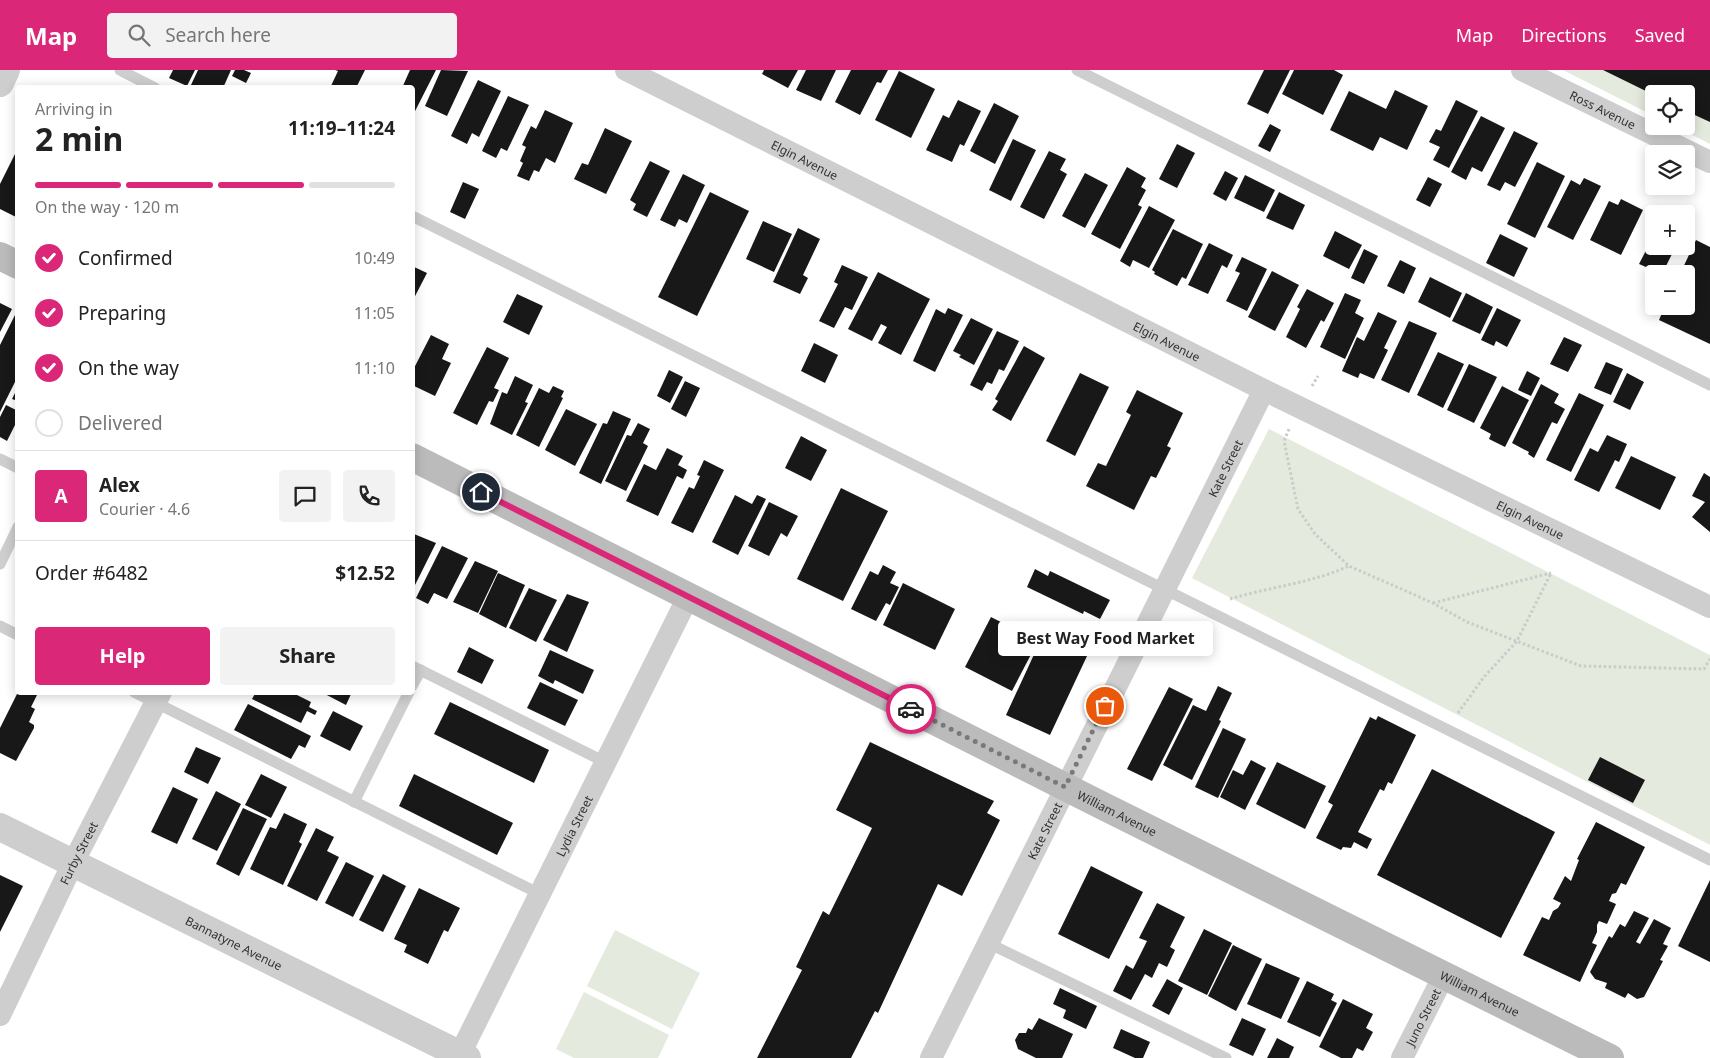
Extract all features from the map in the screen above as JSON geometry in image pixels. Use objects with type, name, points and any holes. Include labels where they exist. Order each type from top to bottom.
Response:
[{"type":"main road","points":[[0,256],[15,264]]},
{"type":"main road","name":"William Avenue","points":[[415,459],[1065,787],[1610,1058]]},
{"type":"street","points":[[0,82],[6,70]]},
{"type":"street","name":"Elgin Avenue","points":[[626,70],[1264,390],[1710,607]]},
{"type":"street","name":"Ross Avenue","points":[[1522,70],[1710,162]]},
{"type":"street","name":"Kate Street","points":[[931,1058],[1264,390]]},
{"type":"street","name":"Lydia Street","points":[[464,1056],[540,894],[688,597]]},
{"type":"street","name":"Furby Street","points":[[0,1015],[73,863],[158,698]]},
{"type":"street","name":"Bannatyne Avenue","points":[[0,828],[464,1056]]},
{"type":"street","name":"Juno Street","points":[[1402,1058],[1444,975]]},
{"type":"lane","points":[[120,70],[149,85]]},
{"type":"lane","points":[[1077,70],[1710,384]]},
{"type":"lane","points":[[415,217],[1710,860]]},
{"type":"lane","points":[[0,459],[15,466]]},
{"type":"lane","points":[[0,564],[15,533]]},
{"type":"lane","points":[[0,626],[15,634]]},
{"type":"lane","points":[[417,668],[605,762]]},
{"type":"lane","points":[[354,802],[408,695]]},
{"type":"lane","points":[[158,698],[354,802],[540,894]]},
{"type":"lane","points":[[988,943],[1226,1058]]},
{"type":"path","points":[[1284,441],[1298,509],[1316,534],[1349,566],[1433,603],[1467,622],[1581,666],[1704,669],[1710,659]]},
{"type":"path","points":[[1201,608],[1259,590],[1331,575],[1349,566]]},
{"type":"path","points":[[1433,603],[1551,573],[1517,641],[1484,677],[1446,729]]},
{"type":"shaded area","points":[[1563,70],[1710,70],[1710,144],[1692,135],[1695,135],[1695,85],[1645,85],[1645,111]]},
{"type":"shaded area","points":[[1269,429],[1710,655],[1710,845],[1192,578]]},
{"type":"shaded area","points":[[615,930],[700,973],[672,1029],[587,986]]},
{"type":"shaded area","points":[[584,992],[669,1035],[658,1058],[574,1058],[556,1049]]},
{"type":"building","points":[[173,70],[195,70],[188,85],[169,78]]},
{"type":"building","points":[[198,70],[231,70],[224,85],[191,85]]},
{"type":"building","points":[[235,70],[244,70],[251,73],[246,83],[232,76]]},
{"type":"building","points":[[335,70],[365,70],[358,85],[331,85],[338,71]]},
{"type":"building","points":[[410,70],[436,70],[415,111],[415,85],[403,85]]},
{"type":"building","points":[[441,70],[468,71],[447,116],[425,106]]},
{"type":"building","points":[[764,70],[798,70],[788,88],[762,74]]},
{"type":"building","points":[[806,70],[836,70],[821,101],[796,90]]},
{"type":"building","points":[[851,70],[888,70],[881,83],[877,82],[860,115],[835,102]]},
{"type":"building","points":[[1264,70],[1290,70],[1268,114],[1247,104]]},
{"type":"building","points":[[1294,70],[1334,70],[1343,75],[1323,115],[1282,94]]},
{"type":"building","points":[[1603,70],[1710,70],[1710,122],[1695,115],[1695,85],[1645,85],[1645,91]]},
{"type":"building","points":[[899,71],[935,89],[911,138],[875,120]]},
{"type":"building","points":[[478,80],[501,91],[479,137],[472,133],[467,144],[451,136]]},
{"type":"building","points":[[1395,90],[1428,106],[1407,150],[1380,137],[1373,151],[1330,130],[1349,91],[1386,109]]},
{"type":"building","points":[[508,96],[529,105],[507,151],[501,148],[496,158],[482,151]]},
{"type":"building","points":[[958,100],[981,111],[964,146],[960,144],[952,162],[926,150],[943,115],[949,118]]},
{"type":"building","points":[[1456,100],[1478,111],[1449,168],[1433,160],[1440,147],[1429,142],[1436,129],[1441,131]]},
{"type":"building","points":[[994,103],[1019,116],[995,164],[970,151]]},
{"type":"building","points":[[545,110],[573,123],[555,163],[546,158],[539,172],[534,170],[529,181],[517,176],[523,163],[520,161],[526,147],[522,145],[531,126],[536,129]]},
{"type":"building","points":[[1481,116],[1505,128],[1482,172],[1472,167],[1466,180],[1451,172]]},
{"type":"building","points":[[1270,124],[1281,130],[1270,152],[1258,146]]},
{"type":"building","points":[[605,128],[632,141],[606,194],[574,179],[582,163],[588,165]]},
{"type":"building","points":[[1514,131],[1538,143],[1515,187],[1505,182],[1500,191],[1487,185]]},
{"type":"building","points":[[1013,139],[1036,150],[1011,201],[989,190]]},
{"type":"building","points":[[1177,144],[1195,153],[1177,188],[1159,179]]},
{"type":"building","points":[[1049,151],[1066,159],[1060,170],[1067,174],[1044,219],[1020,207]]},
{"type":"building","points":[[15,154],[15,216],[0,209],[0,184]]},
{"type":"building","points":[[650,161],[670,171],[647,217],[633,210],[636,204],[630,200]]},
{"type":"building","points":[[1537,162],[1565,176],[1535,238],[1507,224]]},
{"type":"building","points":[[1127,167],[1146,178],[1141,187],[1146,190],[1138,205],[1142,207],[1120,249],[1091,234]]},
{"type":"building","points":[[1225,171],[1238,178],[1226,201],[1213,194]]},
{"type":"building","points":[[1085,173],[1108,185],[1085,228],[1062,216]]},
{"type":"building","points":[[683,174],[705,185],[687,223],[679,219],[675,227],[660,220]]},
{"type":"building","points":[[1245,175],[1275,190],[1264,212],[1234,198]]},
{"type":"building","points":[[1428,177],[1442,184],[1430,207],[1416,200]]},
{"type":"building","points":[[1584,178],[1601,186],[1573,240],[1547,227],[1571,180],[1580,185]]},
{"type":"building","points":[[463,182],[479,189],[465,219],[450,212]]},
{"type":"building","points":[[710,192],[749,211],[697,316],[658,297]]},
{"type":"building","points":[[1279,192],[1305,205],[1293,230],[1266,218]]},
{"type":"building","points":[[1621,199],[1643,210],[1621,255],[1590,240],[1609,201],[1618,205]]},
{"type":"building","points":[[1149,206],[1175,220],[1149,268],[1133,260],[1130,267],[1120,261]]},
{"type":"building","points":[[763,221],[792,234],[774,272],[746,259]]},
{"type":"building","points":[[798,228],[820,239],[803,275],[808,278],[800,294],[773,282]]},
{"type":"building","points":[[1173,229],[1203,244],[1186,279],[1182,277],[1177,286],[1154,274],[1155,272],[1152,270]]},
{"type":"building","points":[[1335,231],[1362,245],[1349,269],[1323,256]]},
{"type":"building","points":[[1500,234],[1528,248],[1514,277],[1486,263]]},
{"type":"building","points":[[1696,240],[1710,247],[1710,344],[1659,320],[1661,315],[1695,315],[1695,265],[1684,265],[1689,255],[1695,255]]},
{"type":"building","points":[[1209,243],[1233,255],[1227,268],[1222,265],[1208,294],[1188,285]]},
{"type":"building","points":[[1364,249],[1378,256],[1364,284],[1351,278]]},
{"type":"building","points":[[1645,252],[1645,255],[1672,255],[1666,265],[1645,265],[1645,267],[1639,264]]},
{"type":"building","points":[[1242,257],[1267,269],[1247,311],[1226,301],[1240,273],[1235,271]]},
{"type":"building","points":[[1400,260],[1416,268],[1404,294],[1387,286]]},
{"type":"building","points":[[842,265],[868,277],[852,310],[845,307],[834,328],[819,321],[838,284],[834,282]]},
{"type":"building","points":[[415,267],[427,273],[415,296]]},
{"type":"building","points":[[1272,271],[1299,285],[1275,331],[1248,317]]},
{"type":"building","points":[[878,272],[930,299],[901,355],[878,343],[887,327],[881,324],[872,341],[848,329]]},
{"type":"building","points":[[1430,277],[1462,293],[1450,318],[1418,302]]},
{"type":"building","points":[[1307,289],[1334,303],[1324,322],[1321,320],[1306,348],[1286,337],[1300,309],[1297,307]]},
{"type":"building","points":[[1345,293],[1361,300],[1355,313],[1364,318],[1345,359],[1320,347]]},
{"type":"building","points":[[1466,293],[1493,307],[1480,334],[1452,321]]},
{"type":"building","points":[[517,294],[543,306],[529,335],[503,322]]},
{"type":"building","points":[[0,303],[12,309],[0,332]]},
{"type":"building","points":[[948,308],[963,315],[935,372],[913,361],[936,309],[945,314]]},
{"type":"building","points":[[1497,308],[1521,320],[1507,347],[1496,341],[1494,346],[1481,340]]},
{"type":"building","points":[[1378,312],[1397,321],[1384,348],[1388,350],[1374,379],[1360,373],[1358,378],[1342,371],[1357,337],[1364,341]]},
{"type":"building","points":[[15,315],[15,382],[0,412],[0,345]]},
{"type":"building","points":[[971,318],[993,329],[974,365],[959,357],[961,355],[953,351]]},
{"type":"building","points":[[1409,321],[1437,333],[1409,393],[1381,380]]},
{"type":"building","points":[[997,331],[1019,341],[1004,371],[999,369],[992,384],[987,382],[982,391],[970,385]]},
{"type":"building","points":[[431,335],[449,344],[442,359],[451,363],[435,396],[415,386],[415,366]]},
{"type":"building","points":[[1564,337],[1582,345],[1568,372],[1550,364]]},
{"type":"building","points":[[814,343],[838,355],[825,383],[801,371]]},
{"type":"building","points":[[1024,346],[1045,358],[1011,421],[992,410],[998,401],[995,399]]},
{"type":"building","points":[[487,347],[509,358],[494,388],[499,390],[493,402],[489,401],[477,425],[453,413]]},
{"type":"building","points":[[1438,352],[1464,364],[1443,408],[1417,395]]},
{"type":"building","points":[[1606,362],[1623,369],[1611,395],[1594,388]]},
{"type":"building","points":[[1469,364],[1497,377],[1474,423],[1447,410]]},
{"type":"building","points":[[669,370],[683,377],[670,403],[657,396]]},
{"type":"building","points":[[1527,371],[1540,378],[1531,396],[1518,390]]},
{"type":"building","points":[[1080,373],[1109,387],[1075,456],[1046,441]]},
{"type":"building","points":[[1627,373],[1644,382],[1630,410],[1613,402]]},
{"type":"building","points":[[515,376],[533,385],[525,402],[528,403],[512,435],[490,424],[502,392],[507,394]]},
{"type":"building","points":[[685,381],[700,388],[686,417],[671,409]]},
{"type":"building","points":[[1541,384],[1559,394],[1554,403],[1565,409],[1557,424],[1552,422],[1534,458],[1528,454],[1529,452],[1512,443]]},
{"type":"building","points":[[553,386],[564,391],[561,397],[563,398],[539,447],[516,435],[539,388],[549,393]]},
{"type":"building","points":[[1502,386],[1529,400],[1505,447],[1489,439],[1491,434],[1480,428]]},
{"type":"building","points":[[1137,390],[1183,413],[1167,446],[1171,448],[1156,478],[1151,476],[1134,510],[1086,486],[1098,463],[1106,466],[1131,415],[1126,412]]},
{"type":"building","points":[[1579,393],[1604,405],[1571,472],[1546,460]]},
{"type":"building","points":[[6,405],[15,410],[15,425],[7,441],[0,437],[0,417]]},
{"type":"building","points":[[566,409],[597,424],[575,466],[545,450]]},
{"type":"building","points":[[613,411],[631,419],[601,484],[579,473],[603,423],[607,424]]},
{"type":"building","points":[[638,423],[650,429],[643,443],[648,446],[626,491],[605,481],[627,435],[631,436]]},
{"type":"building","points":[[1607,435],[1627,444],[1619,462],[1615,460],[1599,492],[1574,480],[1590,448],[1598,452]]},
{"type":"building","points":[[801,436],[827,450],[811,481],[785,468]]},
{"type":"building","points":[[667,448],[683,456],[678,465],[687,470],[683,479],[677,476],[658,516],[626,501],[644,464],[656,470]]},
{"type":"building","points":[[1631,456],[1676,477],[1660,510],[1615,488]]},
{"type":"building","points":[[704,460],[724,470],[693,533],[671,523],[689,487],[694,489],[700,476],[697,475]]},
{"type":"building","points":[[1704,473],[1710,477],[1710,532],[1692,517],[1705,502],[1692,496]]},
{"type":"building","points":[[841,488],[888,511],[843,601],[797,579]]},
{"type":"building","points":[[735,495],[752,504],[757,495],[766,499],[738,555],[712,542]]},
{"type":"building","points":[[769,502],[798,516],[787,537],[781,533],[769,556],[748,546]]},
{"type":"building","points":[[415,534],[436,543],[415,585]]},
{"type":"building","points":[[442,546],[468,558],[447,599],[434,593],[428,604],[416,598]]},
{"type":"building","points":[[475,561],[498,571],[478,613],[453,602]]},
{"type":"building","points":[[883,565],[896,572],[890,583],[899,587],[890,605],[886,603],[876,621],[851,609],[870,571],[878,575]]},
{"type":"building","points":[[1035,569],[1048,576],[1050,571],[1110,600],[1100,619],[1084,611],[1083,614],[1027,587]]},
{"type":"building","points":[[498,573],[525,585],[506,628],[479,614]]},
{"type":"building","points":[[903,583],[955,609],[935,650],[883,625]]},
{"type":"building","points":[[529,588],[557,600],[536,642],[509,628]]},
{"type":"building","points":[[567,594],[589,602],[567,652],[543,640]]},
{"type":"building","points":[[991,617],[1038,641],[1012,691],[965,667]]},
{"type":"building","points":[[1043,635],[1087,656],[1050,735],[1006,715]]},
{"type":"building","points":[[469,647],[494,660],[482,684],[457,672]]},
{"type":"building","points":[[550,650],[594,670],[583,694],[555,680],[553,684],[538,676]]},
{"type":"building","points":[[540,682],[578,700],[565,726],[527,708]]},
{"type":"building","points":[[1218,686],[1232,693],[1219,720],[1221,721],[1192,780],[1163,765],[1193,705],[1206,711]]},
{"type":"building","points":[[1169,687],[1193,699],[1152,781],[1127,769]]},
{"type":"building","points":[[16,695],[37,695],[31,707],[35,709],[29,722],[34,725],[34,728],[16,761],[0,753],[0,728]]},
{"type":"building","points":[[254,695],[297,695],[311,702],[309,707],[317,711],[315,715],[307,711],[301,723],[252,699]]},
{"type":"building","points":[[327,695],[351,695],[346,705]]},
{"type":"building","points":[[450,702],[549,750],[534,783],[434,734]]},
{"type":"building","points":[[248,704],[311,736],[305,748],[299,745],[291,759],[234,730]]},
{"type":"building","points":[[333,711],[363,726],[350,751],[320,736]]},
{"type":"building","points":[[1378,716],[1416,735],[1392,784],[1388,782],[1384,791],[1380,789],[1358,832],[1372,839],[1367,849],[1354,842],[1351,848],[1343,847],[1341,850],[1316,838],[1333,805],[1328,802],[1370,717],[1376,720]]},
{"type":"building","points":[[1223,728],[1246,739],[1218,798],[1195,787]]},
{"type":"building","points":[[870,742],[994,801],[987,813],[1000,820],[962,896],[938,884],[878,1013],[875,1011],[851,1058],[757,1058],[802,970],[796,967],[823,911],[829,915],[872,828],[836,810]]},
{"type":"building","points":[[196,747],[221,758],[208,784],[184,772]]},
{"type":"building","points":[[1600,757],[1645,780],[1633,803],[1588,780]]},
{"type":"building","points":[[1251,760],[1266,768],[1245,810],[1220,797],[1233,770],[1243,775]]},
{"type":"building","points":[[1277,762],[1326,786],[1305,829],[1256,804]]},
{"type":"building","points":[[1432,769],[1555,832],[1501,938],[1377,875]]},
{"type":"building","points":[[261,774],[287,787],[271,818],[245,805]]},
{"type":"building","points":[[414,774],[513,823],[497,855],[399,806]]},
{"type":"building","points":[[173,787],[198,799],[177,844],[151,832]]},
{"type":"building","points":[[216,791],[241,804],[217,851],[192,839]]},
{"type":"building","points":[[243,808],[267,819],[239,876],[216,864]]},
{"type":"building","points":[[284,813],[307,824],[299,842],[302,844],[283,885],[250,869],[270,827],[276,829]]},
{"type":"building","points":[[1596,822],[1645,847],[1626,885],[1621,883],[1616,893],[1612,894],[1609,901],[1616,904],[1607,924],[1599,921],[1597,925],[1597,932],[1592,943],[1597,945],[1580,982],[1523,955],[1542,917],[1549,920],[1553,911],[1561,903],[1553,899],[1565,876],[1571,881],[1579,860],[1577,859]]},
{"type":"building","points":[[316,828],[334,837],[327,851],[339,857],[317,901],[287,886]]},
{"type":"building","points":[[346,862],[374,876],[353,917],[325,903]]},
{"type":"building","points":[[1091,866],[1143,892],[1109,959],[1058,934]]},
{"type":"building","points":[[383,874],[406,886],[383,932],[359,920]]},
{"type":"building","points":[[0,875],[23,886],[0,932]]},
{"type":"building","points":[[1710,880],[1710,962],[1678,946]]},
{"type":"building","points":[[419,888],[460,908],[448,932],[444,930],[428,964],[404,952],[407,945],[394,939]]},
{"type":"building","points":[[1157,903],[1185,917],[1170,947],[1175,950],[1167,967],[1159,963],[1152,978],[1145,974],[1131,1000],[1113,991],[1126,965],[1133,969],[1147,941],[1139,938]]},
{"type":"building","points":[[1634,911],[1649,918],[1636,942],[1640,944],[1654,919],[1671,928],[1663,944],[1668,946],[1660,960],[1663,961],[1644,997],[1637,999],[1628,993],[1625,998],[1605,988],[1607,983],[1595,979],[1590,972],[1609,936],[1612,938],[1620,924],[1625,927]]},
{"type":"building","points":[[1204,929],[1232,943],[1207,995],[1178,981]]},
{"type":"building","points":[[1233,945],[1262,959],[1236,1011],[1208,996]]},
{"type":"building","points":[[1266,963],[1300,978],[1281,1019],[1247,1004]]},
{"type":"building","points":[[1167,979],[1183,988],[1169,1015],[1152,1006]]},
{"type":"building","points":[[1307,981],[1334,994],[1331,1000],[1337,1003],[1320,1037],[1287,1022]]},
{"type":"building","points":[[1060,988],[1097,1006],[1086,1029],[1063,1018],[1066,1010],[1053,1004]]},
{"type":"building","points":[[1343,999],[1373,1014],[1366,1028],[1373,1032],[1363,1051],[1357,1048],[1352,1058],[1341,1058],[1319,1047]]},
{"type":"building","points":[[1039,1018],[1073,1034],[1062,1058],[1036,1058],[1018,1049],[1015,1040],[1019,1033],[1026,1033],[1028,1028],[1032,1030]]},
{"type":"building","points":[[1242,1018],[1266,1029],[1253,1056],[1229,1045]]},
{"type":"building","points":[[1121,1029],[1150,1042],[1143,1058],[1135,1058],[1113,1048]]},
{"type":"building","points":[[1277,1038],[1294,1047],[1289,1058],[1267,1058]]},
{"type":"way so far","points":[[911,709],[1065,787],[1105,706]]},
{"type":"place","name":"Best Way Food Market","points":[[1105,706]]},
{"type":"route","points":[[481,492],[911,709]]}]
